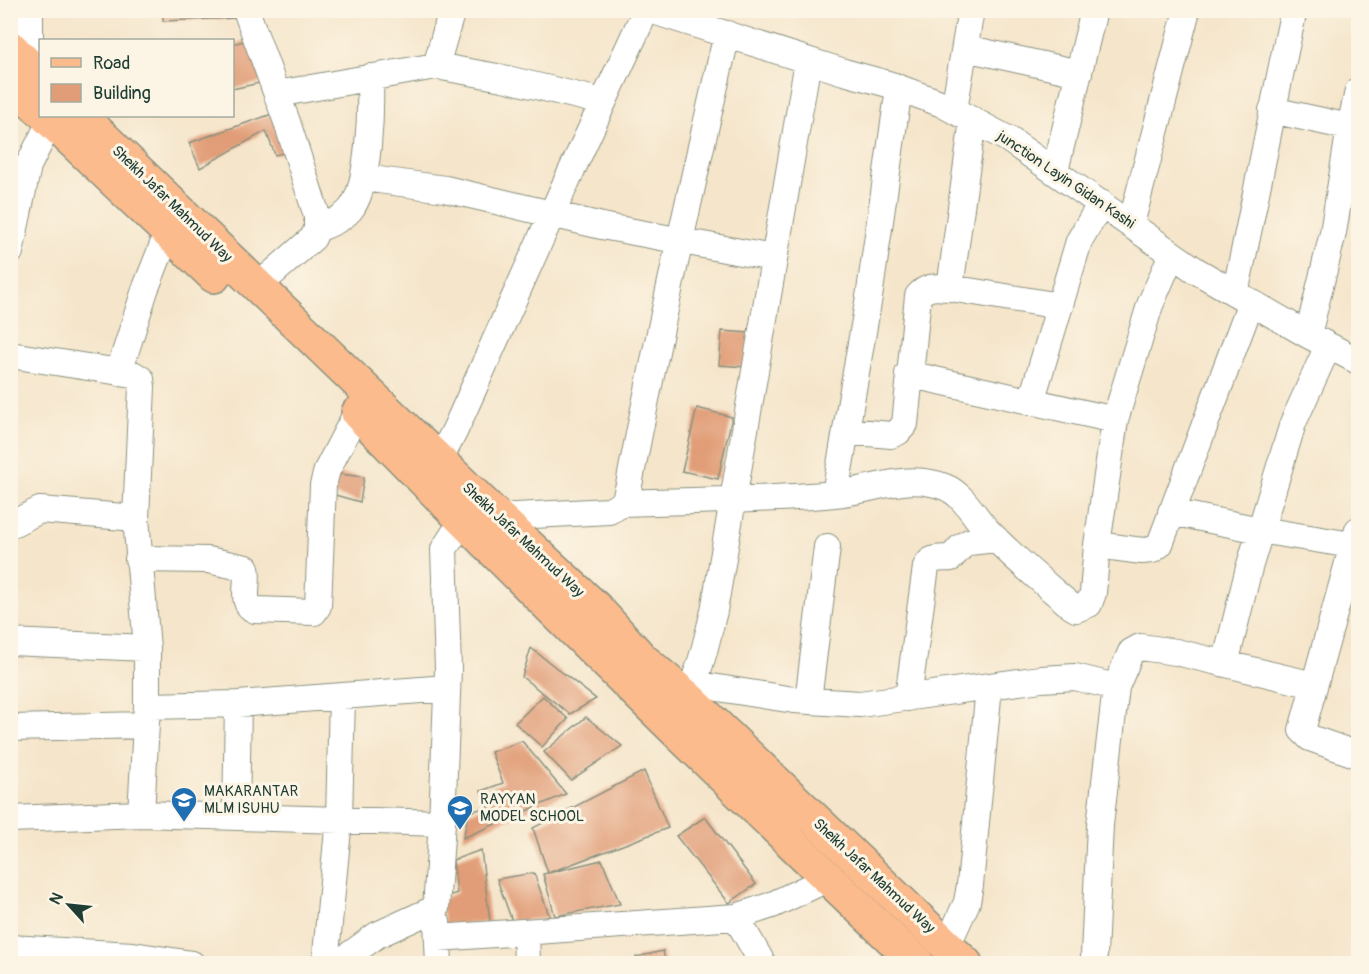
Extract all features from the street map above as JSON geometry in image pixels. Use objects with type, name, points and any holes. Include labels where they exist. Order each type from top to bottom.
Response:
[{"type":"main road","name":"Sheikh Jafar Mahmud Way","points":[[23,68],[39,92]]},
{"type":"main road","name":"Sheikh Jafar Mahmud Way","points":[[57,117],[168,232],[357,412],[482,520],[596,608],[643,660],[690,690],[957,955]]},
{"type":"main road","name":"Sheikh Jafar Mahmud Way","points":[[57,117],[258,286],[439,461],[482,520],[665,721],[918,963]]},
{"type":"street","points":[[23,68],[30,10]]},
{"type":"street","points":[[246,10],[277,94],[317,216],[317,229],[313,238],[258,286]]},
{"type":"street","points":[[435,66],[452,10]]},
{"type":"street","points":[[439,461],[603,102],[648,10]]},
{"type":"street","name":"junction Layin Gidan Kashi","points":[[648,10],[716,25],[808,61],[900,88],[940,103],[1008,139],[1195,270],[1318,341],[1359,361]]},
{"type":"street","points":[[950,288],[963,115],[965,48],[971,10]]},
{"type":"street","points":[[1055,171],[1094,10]]},
{"type":"street","points":[[1131,224],[1187,10]]},
{"type":"street","points":[[1097,545],[1152,550],[1160,544],[1172,512],[1243,298],[1272,110],[1294,10]]},
{"type":"street","points":[[624,503],[678,241],[716,25]]},
{"type":"street","points":[[965,48],[1079,73]]},
{"type":"street","points":[[665,721],[690,690],[714,611],[808,61]]},
{"type":"street","points":[[277,94],[435,66],[503,78],[603,102]]},
{"type":"street","points":[[317,229],[334,222],[349,212],[355,204],[363,178],[371,105],[370,77]]},
{"type":"street","points":[[835,494],[870,291],[900,88]]},
{"type":"street","points":[[1225,664],[1249,568],[1318,341],[1333,233],[1359,91]]},
{"type":"street","points":[[1272,110],[1354,128]]},
{"type":"street","points":[[10,252],[28,166],[54,117]]},
{"type":"street","points":[[363,178],[445,189],[602,226],[773,258]]},
{"type":"street","points":[[1031,402],[1079,241],[1101,203]]},
{"type":"street","points":[[119,372],[145,290],[168,232]]},
{"type":"street","points":[[439,963],[436,908],[447,688],[444,549],[453,535],[482,520],[609,511],[624,503],[835,494],[920,480],[953,491],[996,538],[1071,606],[1076,609],[1089,604],[1093,593],[1097,545],[1115,420],[1150,305],[1172,254]]},
{"type":"street","points":[[846,431],[891,435],[898,432],[904,424],[918,296],[924,289],[950,288],[1060,306]]},
{"type":"street","points":[[10,356],[133,374],[141,378],[136,518],[147,648],[141,814]]},
{"type":"street","points":[[908,374],[1115,420]]},
{"type":"street","points":[[138,559],[208,560],[246,568],[246,603],[250,608],[314,612],[318,606],[322,485],[327,470],[357,412]]},
{"type":"street","points":[[10,525],[40,510],[136,518]]},
{"type":"street","points":[[1172,512],[1260,530],[1357,541],[1302,730],[1305,735],[1359,755]]},
{"type":"street","points":[[908,698],[928,562],[932,559],[951,558],[969,542],[996,538]]},
{"type":"street","points":[[808,701],[827,547]]},
{"type":"street","points":[[10,642],[147,648]]},
{"type":"street","points":[[1094,955],[1100,825],[1116,687],[1131,652],[1140,647],[1176,652],[1314,685]]},
{"type":"street","points":[[690,690],[860,704],[1023,681],[1075,677],[1116,687]]},
{"type":"street","points":[[957,955],[970,885],[989,687]]},
{"type":"street","points":[[10,728],[238,704],[447,688]]},
{"type":"street","points":[[325,963],[339,819],[342,696]]},
{"type":"street","points":[[236,816],[238,704]]},
{"type":"street","points":[[10,819],[141,814],[442,823]]},
{"type":"street","points":[[438,938],[736,917],[772,905],[829,878]]},
{"type":"street","points":[[337,963],[377,935],[436,908]]},
{"type":"street","points":[[736,917],[763,963]]},
{"type":"street","points":[[526,932],[527,963]]},
{"type":"street","points":[[10,948],[133,955],[192,963]]},
{"type":"building","points":[[163,10],[236,10],[238,18],[163,21]]},
{"type":"building","points":[[256,38],[264,82],[234,89],[234,44]]},
{"type":"building","points":[[272,114],[284,153],[275,155],[266,131],[200,168],[189,143]]},
{"type":"building","points":[[722,331],[749,333],[746,367],[719,365]]},
{"type":"building","points":[[697,408],[732,417],[718,479],[682,471]]},
{"type":"building","points":[[331,473],[364,477],[360,502],[328,493]]},
{"type":"building","points":[[531,648],[596,699],[570,714],[522,677]]},
{"type":"building","points":[[543,696],[568,719],[542,747],[515,723]]},
{"type":"building","points":[[586,717],[622,746],[571,780],[544,752]]},
{"type":"building","points":[[522,741],[566,794],[463,838],[469,812],[488,807],[481,791],[503,783],[491,752]]},
{"type":"building","points":[[644,771],[668,828],[548,873],[533,828]]},
{"type":"building","points":[[705,817],[756,884],[729,903],[676,836]]},
{"type":"building","points":[[481,850],[490,922],[445,925],[441,899],[457,893],[453,860]]},
{"type":"building","points":[[602,860],[620,904],[555,916],[543,874]]},
{"type":"building","points":[[534,873],[550,918],[512,921],[497,879]]},
{"type":"building","points":[[663,951],[666,964],[638,964],[636,957]]},
{"type":"place","name":"MAKARANTAR MLM ISUHU","points":[[184,823]]},
{"type":"place","name":"RAYYAN MODEL SCHOOL","points":[[460,831]]}]
